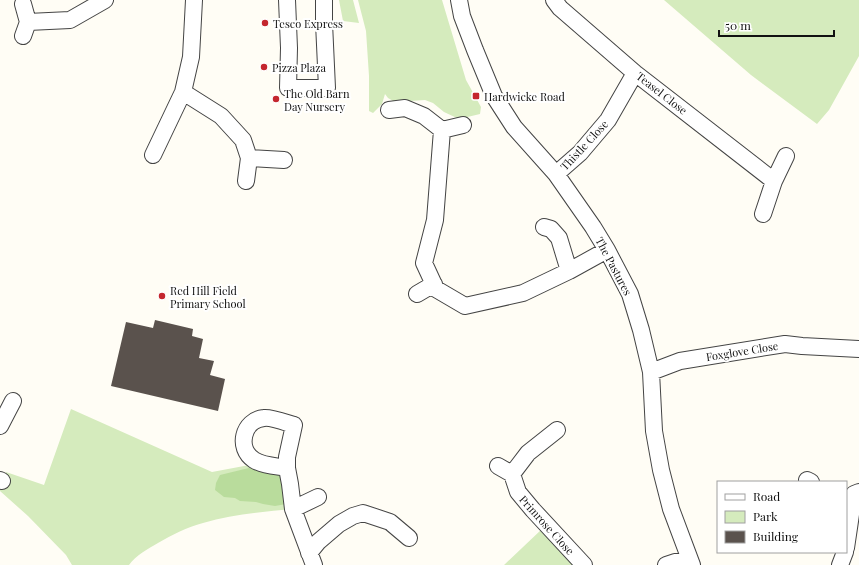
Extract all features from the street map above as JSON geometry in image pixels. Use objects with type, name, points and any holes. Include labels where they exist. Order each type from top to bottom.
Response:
[{"type":"street","points":[[23,4],[29,26],[70,20],[105,0]]},
{"type":"street","points":[[153,155],[183,92],[191,57],[194,0]]},
{"type":"street","points":[[287,0],[289,48],[288,88],[327,88],[324,0]]},
{"type":"street","name":"The Pastures","points":[[459,0],[462,16],[494,96],[514,127],[556,174],[593,227],[630,294],[641,330],[650,372],[654,432],[661,470],[671,509],[691,562]]},
{"type":"street","name":"Teasel Close","points":[[554,0],[560,8],[635,73],[774,181]]},
{"type":"street","name":"Thistle Close","points":[[556,174],[580,152],[608,120],[635,73]]},
{"type":"street","points":[[183,92],[221,116],[242,140],[250,158],[246,181]]},
{"type":"street","points":[[389,110],[405,108],[424,116],[442,130]]},
{"type":"street","points":[[442,130],[462,125]]},
{"type":"street","points":[[442,130],[435,220],[424,263],[436,289],[465,306],[523,293],[569,271],[607,250]]},
{"type":"street","points":[[763,214],[774,181],[786,156]]},
{"type":"street","points":[[250,158],[284,160]]},
{"type":"street","points":[[544,227],[551,229],[559,238],[569,271]]},
{"type":"street","points":[[417,294],[434,284]]},
{"type":"street","name":"Foxglove Close","points":[[650,372],[680,361],[785,344],[859,349]]},
{"type":"street","points":[[0,426],[14,401]]},
{"type":"street","points":[[498,466],[512,474],[528,453],[557,430]]},
{"type":"street","points":[[287,468],[293,509],[312,559]]},
{"type":"street","name":"Primrose Close","points":[[512,474],[518,492],[584,565]]},
{"type":"street","points":[[847,540],[853,493]]},
{"type":"street","points":[[293,509],[318,497]]},
{"type":"street","points":[[312,559],[318,542],[339,524],[353,516],[363,513],[390,522],[408,538]]},
{"type":"street","points":[[840,565],[845,553]]},
{"type":"street","points":[[666,565],[675,562],[691,562]]},
{"type":"green space","points":[[339,0],[353,0],[359,23],[343,21]]},
{"type":"green space","points":[[358,0],[442,0],[466,80],[481,107],[480,114],[459,119],[444,112],[433,103],[425,100],[395,102],[388,98],[385,94],[382,104],[373,113],[369,111],[369,76],[366,31]]},
{"type":"green space","points":[[664,0],[859,0],[859,56],[829,110],[817,124],[751,75]]},
{"type":"green space","points":[[71,409],[212,472],[260,463],[293,509],[236,515],[185,529],[139,555],[129,565],[72,565],[66,555],[28,516],[0,491],[0,487],[6,472],[44,485]]},
{"type":"green space","points":[[257,466],[280,471],[286,504],[275,506],[256,502],[240,501],[235,498],[224,497],[215,490],[216,483],[220,475]]},
{"type":"green space","points":[[542,529],[574,565],[504,565]]},
{"type":"building","points":[[155,320],[193,329],[192,336],[203,339],[199,358],[214,361],[210,375],[225,379],[218,411],[111,386],[126,322],[153,328]]},
{"type":"place","name":"Tesco Express","points":[[265,23]]},
{"type":"place","name":"Pizza Plaza","points":[[264,67]]},
{"type":"place","name":"Hardwicke Road","points":[[476,96]]},
{"type":"place","name":"The Old Barn Day Nursery","points":[[276,99]]},
{"type":"place","name":"Red Hill Field Primary School","points":[[162,296]]}]
